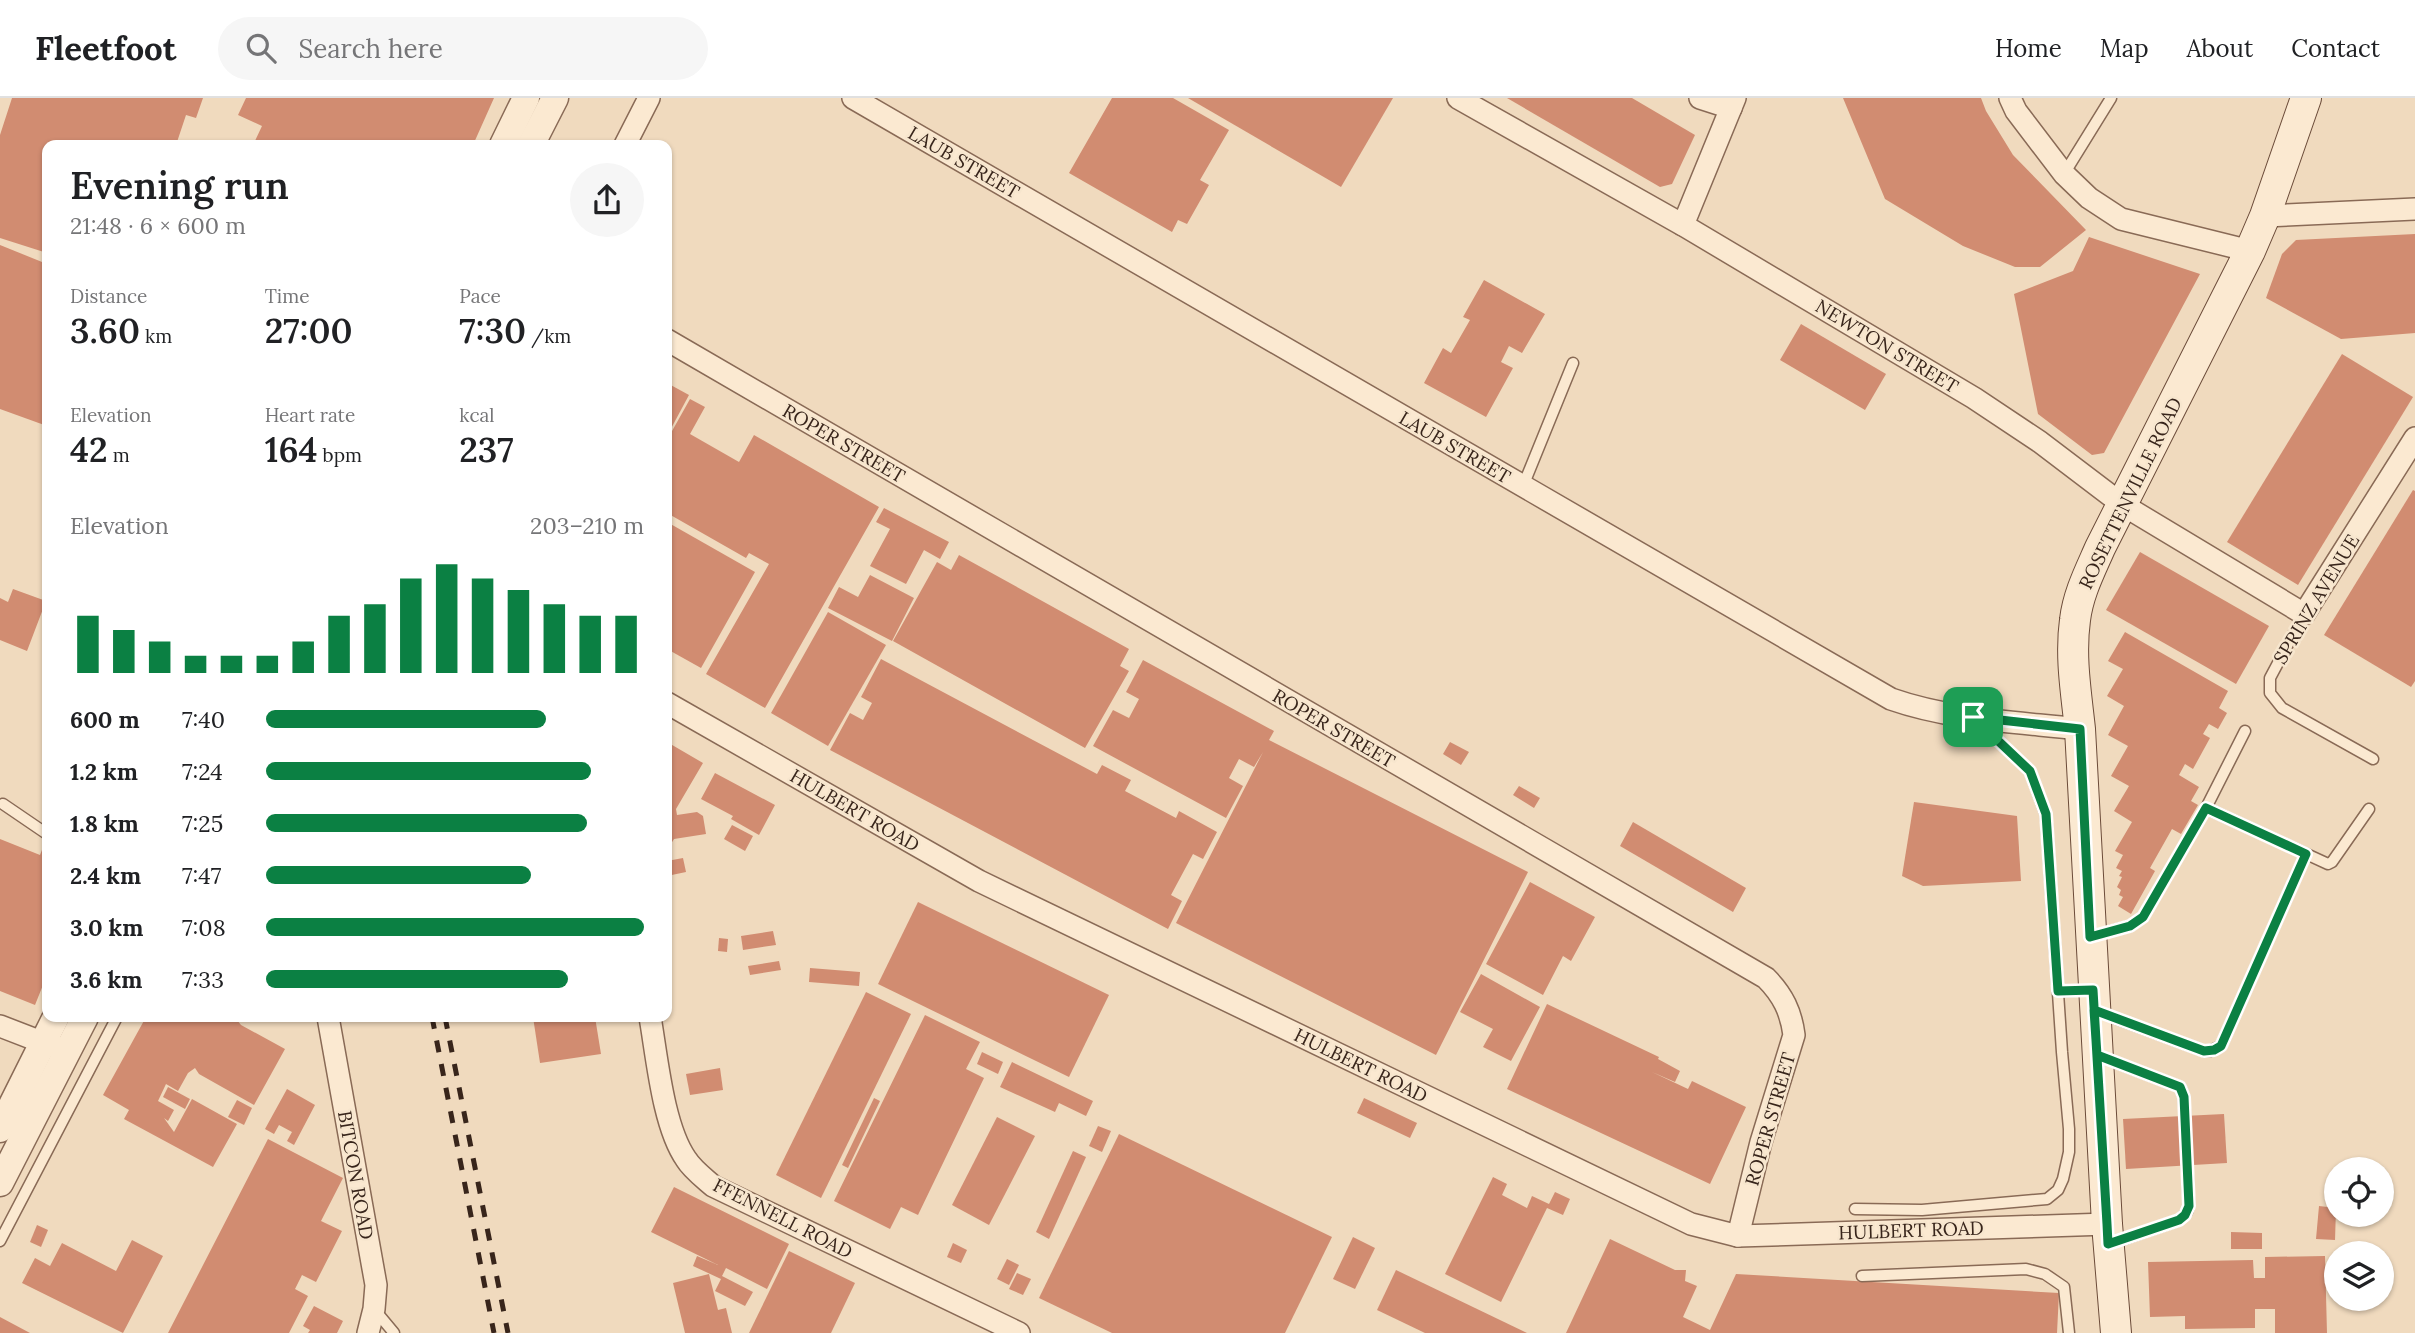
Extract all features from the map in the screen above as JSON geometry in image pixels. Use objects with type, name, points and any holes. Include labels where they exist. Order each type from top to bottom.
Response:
[{"type":"main road","name":"ROSETTENVILLE ROAD","points":[[2116,1333],[2093,1000],[2080,729],[2072,655],[2075,618],[2084,584],[2250,251],[2306,98]]},
{"type":"street","points":[[505,140],[526,98]]},
{"type":"street","points":[[534,140],[555,98]]},
{"type":"street","points":[[628,140],[649,98]]},
{"type":"street","name":"LAUB STREET","points":[[853,98],[1891,699],[1917,709],[2080,729]]},
{"type":"street","name":"NEWTON STREET","points":[[1458,98],[1683,225],[1974,397],[2040,442],[2123,505],[2304,614]]},
{"type":"street","points":[[1683,225],[1733,103],[1700,98]]},
{"type":"street","points":[[2010,98],[2016,111],[2064,174],[2089,198],[2121,219],[2250,251]]},
{"type":"street","points":[[2265,216],[2415,209]]},
{"type":"street","name":"ROPER STREET","points":[[672,343],[1766,978],[1778,990],[1786,1004],[1792,1018],[1794,1035],[1761,1142],[1738,1236]]},
{"type":"street","name":"SPRINZ AVENUE","points":[[2304,614],[2415,438]]},
{"type":"street","name":"HULBERT ROAD","points":[[672,706],[979,881],[1690,1224],[1738,1236],[2108,1234]]},
{"type":"street","points":[[0,1183],[54,1047],[56,1022]]},
{"type":"street","points":[[0,1129],[54,1047],[80,1022]]},
{"type":"street","name":"BITCON ROAD","points":[[329,1022],[376,1285],[368,1333]]},
{"type":"street","name":"FFENNELL ROAD","points":[[651,1022],[667,1110],[674,1133],[686,1159],[713,1186],[1019,1333]]},
{"type":"street","points":[[0,1026],[54,1047]]},
{"type":"lane","points":[[2064,174],[2111,98]]},
{"type":"lane","points":[[1523,486],[1573,363]]},
{"type":"lane","name":"SPRINZ AVENUE","points":[[2304,614],[2270,678],[2270,693],[2282,708],[2373,760]]},
{"type":"lane","points":[[1854,1209],[1922,1210],[2023,1203],[2047,1199],[2053,1195],[2063,1179],[2069,1152],[2046,814],[2030,771],[1973,717]]},
{"type":"lane","points":[[2090,937],[2130,926],[2143,917],[2206,808],[2245,731]]},
{"type":"lane","points":[[3,804],[42,831]]},
{"type":"lane","points":[[2206,808],[2326,864],[2332,862],[2370,810]]},
{"type":"lane","points":[[2058,991],[2093,1000],[2204,1051],[2214,1050],[2221,1046],[2306,854]]},
{"type":"lane","points":[[0,1241],[114,1022]]},
{"type":"lane","points":[[2097,1055],[2180,1087],[2184,1097],[2189,1206],[2187,1212],[2179,1220],[2108,1234]]},
{"type":"lane","points":[[1862,1276],[1968,1270],[2034,1270],[2064,1287],[2068,1333]]},
{"type":"lane","points":[[374,1309],[394,1333]]},
{"type":"building","points":[[12,98],[203,98],[196,118],[186,115],[178,140],[42,140],[42,251],[0,238],[0,135]]},
{"type":"building","points":[[246,98],[494,98],[475,140],[255,140],[262,126],[238,115]]},
{"type":"building","points":[[1112,98],[1173,98],[1229,130],[1200,180],[1209,185],[1187,224],[1178,220],[1172,232],[1069,173]]},
{"type":"building","points":[[1188,98],[1393,98],[1341,187]]},
{"type":"building","points":[[1507,98],[1632,98],[1695,135],[1672,184],[1660,187]]},
{"type":"building","points":[[1843,98],[1981,98],[2013,155],[2086,230],[2040,267],[2015,267],[1963,246],[1885,199]]},
{"type":"building","points":[[2415,234],[2415,333],[2341,339],[2266,298],[2282,254],[2296,240]]},
{"type":"building","points":[[2089,237],[2200,274],[2104,453],[2092,455],[2038,414],[2014,294],[2073,271]]},
{"type":"building","points":[[0,245],[42,262],[42,424],[0,409]]},
{"type":"building","points":[[1484,280],[1545,314],[1522,353],[1509,346],[1501,362],[1513,368],[1486,417],[1424,383],[1443,348],[1451,353],[1470,320],[1463,317]]},
{"type":"building","points":[[1801,324],[1886,374],[1865,410],[1780,360]]},
{"type":"building","points":[[2342,354],[2413,397],[2298,585],[2227,542]]},
{"type":"building","points":[[672,386],[689,395],[672,427]]},
{"type":"building","points":[[690,399],[705,407],[690,434],[739,462],[754,435],[879,507],[765,708],[706,674],[769,564],[749,553],[746,558],[672,516],[672,431]]},
{"type":"building","points":[[2413,490],[2415,681],[2411,687],[2324,635]]},
{"type":"building","points":[[884,508],[949,542],[940,559],[924,550],[906,584],[870,566],[890,529],[876,522]]},
{"type":"building","points":[[672,525],[755,572],[701,668],[672,652]]},
{"type":"building","points":[[2140,552],[2269,626],[2236,684],[2106,610]]},
{"type":"building","points":[[959,555],[1129,649],[1120,666],[1129,671],[1085,748],[893,641],[937,562],[951,570]]},
{"type":"building","points":[[870,575],[914,598],[892,641],[828,608],[839,587],[858,597]]},
{"type":"building","points":[[13,589],[42,600],[42,612],[27,651],[0,640],[0,598],[8,602]]},
{"type":"building","points":[[828,612],[886,645],[828,746],[771,713]]},
{"type":"building","points":[[2125,632],[2228,691],[2219,708],[2227,713],[2218,729],[2209,724],[2203,734],[2210,738],[2193,769],[2185,764],[2179,775],[2199,787],[2191,801],[2198,805],[2181,834],[2172,829],[2150,868],[2155,871],[2131,914],[2118,906],[2123,897],[2119,895],[2121,890],[2117,887],[2122,871],[2116,868],[2123,855],[2115,851],[2132,822],[2114,811],[2129,786],[2111,776],[2128,746],[2108,735],[2124,706],[2107,696],[2123,669],[2108,661]]},
{"type":"building","points":[[881,659],[1097,774],[1102,765],[1131,780],[1125,791],[1176,818],[1179,811],[1217,832],[1203,859],[1193,854],[1171,895],[1182,901],[1168,929],[830,750],[850,713],[863,720],[872,703],[861,697]]},
{"type":"building","points":[[1143,660],[1274,731],[1269,740],[1528,872],[1436,1055],[1176,923],[1263,752],[1254,767],[1239,759],[1229,778],[1243,786],[1226,818],[1093,746],[1113,710],[1129,718],[1139,699],[1126,692]]},
{"type":"building","points":[[1450,742],[1469,752],[1461,765],[1443,754]]},
{"type":"building","points":[[672,745],[703,763],[676,809],[677,815],[697,812],[703,816],[706,834],[674,839],[672,842]]},
{"type":"building","points":[[715,773],[775,805],[759,835],[731,819],[733,816],[701,799]]},
{"type":"building","points":[[1519,786],[1540,798],[1534,808],[1513,795]]},
{"type":"building","points":[[1914,802],[2017,816],[2021,881],[1923,886],[1902,876]]},
{"type":"building","points":[[1633,822],[1746,888],[1733,912],[1620,846]]},
{"type":"building","points":[[732,825],[753,836],[745,851],[724,839]]},
{"type":"building","points":[[0,839],[40,855],[42,850],[42,988],[35,1005],[0,991]]},
{"type":"building","points":[[683,858],[686,872],[672,875],[672,860]]},
{"type":"building","points":[[1530,882],[1595,917],[1571,961],[1563,956],[1543,995],[1486,964]]},
{"type":"building","points":[[918,902],[1109,995],[1069,1077],[878,984]]},
{"type":"building","points":[[773,931],[776,945],[743,950],[741,936]]},
{"type":"building","points":[[719,938],[728,939],[727,952],[718,951]]},
{"type":"building","points":[[779,961],[781,970],[750,975],[748,966]]},
{"type":"building","points":[[810,968],[860,972],[859,986],[809,982]]},
{"type":"building","points":[[1481,974],[1540,1007],[1511,1061],[1483,1047],[1493,1029],[1460,1012]]},
{"type":"building","points":[[866,992],[911,1014],[821,1198],[776,1175]]},
{"type":"building","points":[[1547,1004],[1659,1057],[1658,1059],[1680,1071],[1675,1082],[1652,1072],[1688,1089],[1692,1081],[1746,1107],[1710,1184],[1507,1089]]},
{"type":"building","points":[[925,1015],[980,1042],[966,1069],[984,1078],[918,1215],[901,1207],[890,1229],[834,1201]]},
{"type":"building","points":[[143,1022],[239,1022],[285,1049],[254,1105],[199,1074],[195,1068],[188,1073],[178,1091],[166,1084],[158,1101],[174,1110],[168,1121],[164,1118],[174,1132],[192,1099],[237,1124],[213,1167],[124,1119],[129,1110],[103,1095]]},
{"type":"building","points":[[534,1022],[596,1022],[601,1054],[540,1063]]},
{"type":"building","points":[[982,1052],[1003,1062],[998,1074],[977,1064]]},
{"type":"building","points":[[1012,1062],[1093,1101],[1086,1116],[1059,1103],[1055,1112],[1000,1087]]},
{"type":"building","points":[[720,1068],[723,1090],[690,1095],[686,1074]]},
{"type":"building","points":[[168,1087],[190,1099],[185,1109],[163,1097]]},
{"type":"building","points":[[287,1089],[315,1105],[294,1145],[287,1141],[292,1132],[279,1125],[274,1134],[265,1129]]},
{"type":"building","points":[[874,1098],[880,1101],[848,1168],[842,1165]]},
{"type":"building","points":[[1364,1098],[1417,1123],[1410,1138],[1357,1113]]},
{"type":"building","points":[[237,1100],[252,1108],[244,1125],[228,1117]]},
{"type":"building","points":[[2224,1114],[2227,1163],[2126,1169],[2123,1119]]},
{"type":"building","points":[[997,1117],[1035,1136],[989,1225],[952,1205]]},
{"type":"building","points":[[1098,1126],[1111,1131],[1102,1152],[1089,1146]]},
{"type":"building","points":[[1119,1134],[1332,1237],[1285,1333],[1112,1333],[1039,1298]]},
{"type":"building","points":[[268,1139],[343,1178],[321,1221],[342,1231],[316,1282],[302,1275],[295,1289],[308,1296],[289,1333],[168,1333]]},
{"type":"building","points":[[1073,1151],[1086,1157],[1049,1239],[1036,1232]]},
{"type":"building","points":[[1493,1177],[1507,1184],[1502,1195],[1527,1208],[1532,1196],[1549,1204],[1555,1192],[1570,1199],[1563,1215],[1547,1208],[1501,1302],[1445,1274]]},
{"type":"building","points":[[674,1187],[789,1244],[767,1289],[726,1268],[722,1276],[753,1292],[745,1306],[715,1291],[721,1279],[693,1266],[697,1256],[718,1265],[651,1232]]},
{"type":"building","points":[[2319,1206],[2324,1207],[2324,1227],[2335,1227],[2335,1240],[2316,1239]]},
{"type":"building","points":[[37,1225],[48,1230],[41,1247],[30,1242]]},
{"type":"building","points":[[2231,1232],[2262,1233],[2262,1249],[2231,1249]]},
{"type":"building","points":[[1353,1237],[1375,1248],[1355,1289],[1333,1279]]},
{"type":"building","points":[[1610,1239],[1675,1270],[1686,1270],[1685,1281],[1697,1286],[1683,1317],[1710,1330],[1736,1274],[2059,1293],[2057,1333],[1566,1333]]},
{"type":"building","points":[[132,1240],[163,1256],[123,1333],[22,1283],[35,1258],[50,1266],[62,1243],[116,1271]]},
{"type":"building","points":[[953,1243],[967,1250],[961,1263],[947,1257]]},
{"type":"building","points":[[789,1251],[855,1283],[831,1333],[749,1333]]},
{"type":"building","points":[[2324,1256],[2324,1311],[2326,1311],[2327,1333],[2275,1333],[2275,1309],[2255,1309],[2255,1328],[2185,1329],[2185,1316],[2150,1317],[2148,1262],[2253,1260],[2254,1278],[2265,1278],[2265,1257]]},
{"type":"building","points":[[1007,1259],[1019,1265],[1009,1285],[997,1279]]},
{"type":"building","points":[[1396,1270],[1527,1333],[1425,1333],[1377,1310]]},
{"type":"building","points":[[1017,1273],[1031,1279],[1023,1295],[1009,1289]]},
{"type":"building","points":[[709,1274],[718,1310],[726,1308],[732,1333],[685,1333],[673,1283]]},
{"type":"building","points":[[314,1306],[343,1321],[337,1333],[308,1333],[310,1330],[303,1326]]},
{"type":"building","points":[[0,1317],[30,1333],[0,1333]]},
{"type":"railway","points":[[433,1022],[494,1333]]},
{"type":"railway","points":[[446,1022],[508,1333]]},
{"type":"route","points":[[1973,717],[2030,771],[2041,796],[2049,842],[2058,991],[2093,990],[2107,1224],[2108,1244],[2179,1220],[2187,1212],[2189,1206],[2184,1097],[2180,1087],[2097,1055],[2094,1010],[2204,1051],[2221,1046],[2306,854],[2206,808],[2143,917],[2130,926],[2090,937],[2080,729],[1973,717]]}]
